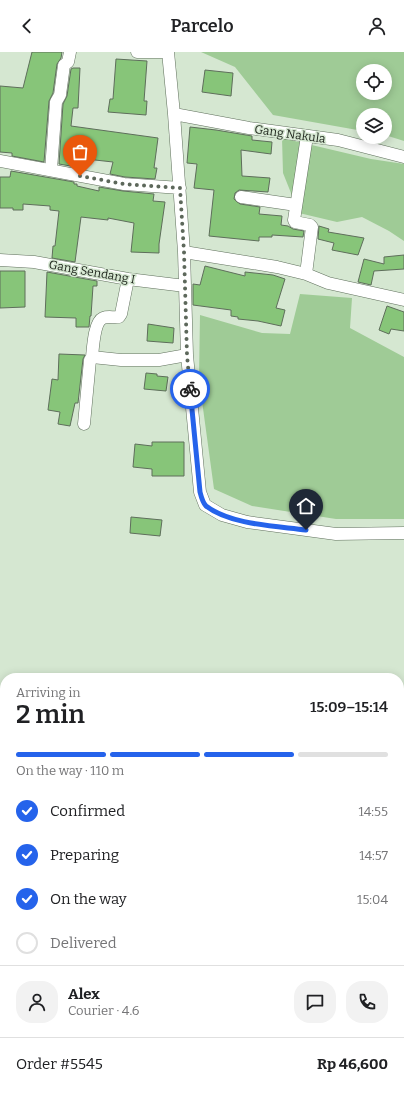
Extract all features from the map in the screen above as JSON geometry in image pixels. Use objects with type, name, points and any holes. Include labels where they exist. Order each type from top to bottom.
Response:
[{"type":"street","points":[[50,170],[56,102],[60,95],[64,65],[68,62],[70,52]]},
{"type":"street","points":[[136,52],[168,52],[180,188],[184,252],[187,355],[200,492],[205,505],[222,515],[247,522],[336,534],[404,533]]},
{"type":"street","name":"Gang Nakula","points":[[174,114],[248,128],[338,140],[404,157]]},
{"type":"street","points":[[306,274],[312,227],[310,225],[295,222],[294,220],[307,136]]},
{"type":"street","points":[[0,161],[124,184],[180,188]]},
{"type":"street","points":[[241,197],[296,205]]},
{"type":"street","points":[[184,252],[277,267],[306,274],[328,283],[404,300]]},
{"type":"street","name":"Gang Sendang I","points":[[0,260],[34,262],[128,279],[184,286]]},
{"type":"street","points":[[84,424],[90,360],[92,357],[97,325],[100,320],[105,318],[119,317],[121,314],[128,279]]},
{"type":"street","points":[[92,357],[121,360],[159,360],[187,355]]},
{"type":"green space","points":[[201,52],[404,52],[404,141],[392,137],[392,108],[356,108],[356,130],[273,115],[235,67]]},
{"type":"green space","points":[[282,138],[371,159],[404,164],[404,241],[389,231],[362,217],[337,222],[299,213],[283,173]]},
{"type":"green space","points":[[300,294],[352,298],[350,328],[404,357],[404,519],[336,519],[252,506],[214,489],[199,379],[200,315],[262,333],[290,334]]},
{"type":"building","points":[[32,52],[62,52],[61,58],[57,64],[53,93],[49,101],[44,162],[12,156],[12,153],[0,152],[0,86],[23,88]]},
{"type":"building","points":[[116,59],[147,61],[144,101],[147,101],[146,115],[108,112],[110,99],[113,99]]},
{"type":"building","points":[[80,68],[78,108],[73,108],[71,126],[158,138],[154,168],[157,168],[155,179],[125,177],[110,174],[113,162],[77,158],[76,167],[59,164],[63,104],[67,96],[71,69]]},
{"type":"building","points":[[205,70],[233,73],[231,96],[202,92]]},
{"type":"building","points":[[190,127],[252,136],[252,140],[272,142],[271,154],[241,150],[242,176],[270,178],[268,192],[239,190],[235,193],[234,199],[240,204],[260,207],[259,214],[282,216],[281,225],[304,231],[303,237],[272,235],[272,237],[259,237],[259,241],[209,236],[214,190],[194,188],[197,164],[187,163]]},
{"type":"building","points":[[11,171],[74,182],[77,186],[99,191],[99,187],[154,194],[153,201],[165,202],[159,253],[131,252],[134,223],[108,218],[108,220],[81,217],[75,262],[52,258],[59,211],[50,210],[50,206],[23,204],[23,210],[0,208],[0,177],[10,177]]},
{"type":"building","points":[[319,226],[329,229],[328,232],[364,238],[358,255],[332,250],[334,243],[318,239]]},
{"type":"building","points":[[404,255],[404,269],[374,271],[371,285],[358,282],[364,259],[384,264],[384,257]]},
{"type":"building","points":[[205,266],[245,276],[245,272],[273,275],[285,279],[276,308],[285,310],[281,326],[258,321],[238,319],[238,317],[231,316],[231,310],[193,305],[193,284],[200,285]]},
{"type":"building","points":[[0,271],[25,271],[25,307],[0,308]]},
{"type":"building","points":[[47,272],[97,281],[97,286],[93,286],[89,327],[76,327],[76,318],[45,317]]},
{"type":"building","points":[[387,306],[404,312],[404,331],[391,329],[389,334],[379,330]]},
{"type":"building","points":[[148,324],[174,328],[173,343],[147,341]]},
{"type":"building","points":[[59,354],[85,355],[83,359],[78,403],[75,403],[70,426],[58,424],[60,412],[48,410],[52,379],[58,380]]},
{"type":"building","points":[[146,373],[168,377],[166,391],[144,389]]},
{"type":"building","points":[[152,442],[184,442],[184,476],[152,476],[152,469],[133,467],[135,444],[152,446]]},
{"type":"building","points":[[131,517],[162,520],[160,536],[130,533]]},
{"type":"way so far","points":[[80,176],[124,184],[180,188],[184,252],[187,355],[190,389]]},
{"type":"route","points":[[190,389],[200,492],[205,505],[222,515],[247,522],[306,530]]}]
